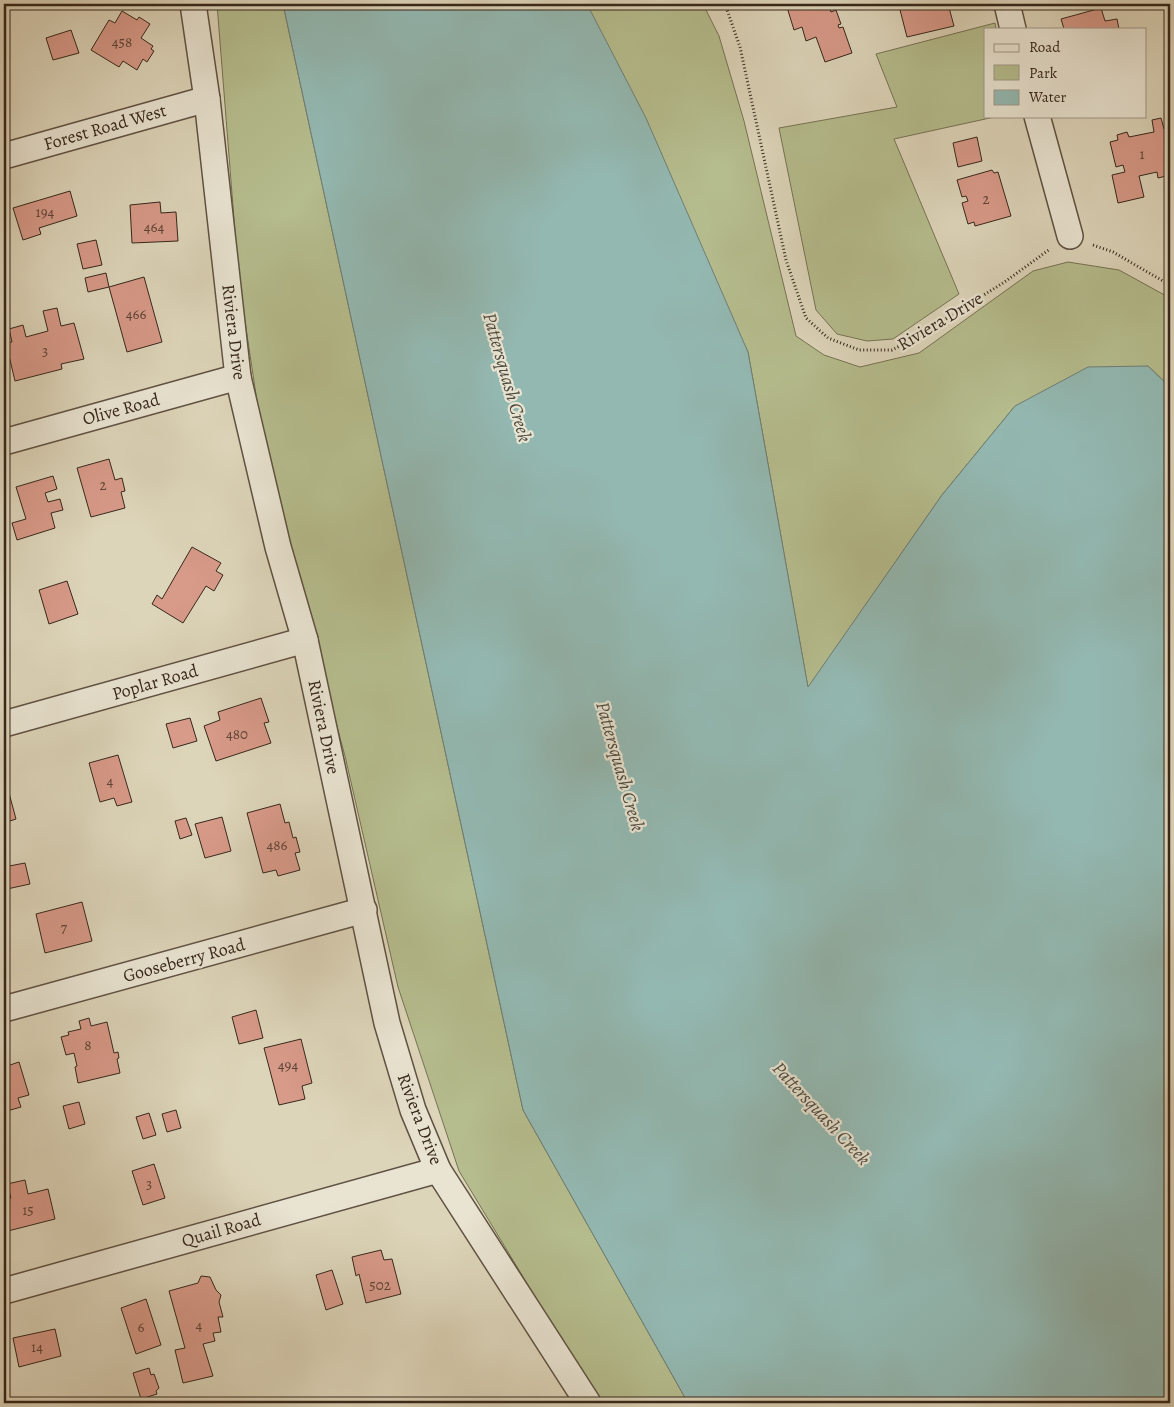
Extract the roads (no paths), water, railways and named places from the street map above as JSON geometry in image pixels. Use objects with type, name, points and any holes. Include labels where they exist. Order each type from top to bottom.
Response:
[{"type":"street","name":"Riviera Drive","points":[[194,4],[238,377],[278,547],[306,640],[387,1023],[413,1110],[438,1170],[588,1403]]},
{"type":"street","points":[[1006,4],[1013,28]]},
{"type":"street","name":"Forest Road West","points":[[4,156],[206,99]]},
{"type":"street","points":[[1038,118],[1070,236]]},
{"type":"street","name":"Olive Road","points":[[4,442],[238,377]]},
{"type":"street","name":"Poplar Road","points":[[4,724],[306,640]]},
{"type":"street","name":"Gooseberry Road","points":[[4,1009],[364,910]]},
{"type":"street","name":"Quail Road","points":[[4,1291],[438,1170]]},
{"type":"water","name":"Pattersquash Creek","points":[[283,4],[587,4],[646,118],[748,352],[808,687],[942,495],[1015,406],[1088,367],[1148,366],[1170,387],[1170,1403],[688,1403],[523,1110]]}]
